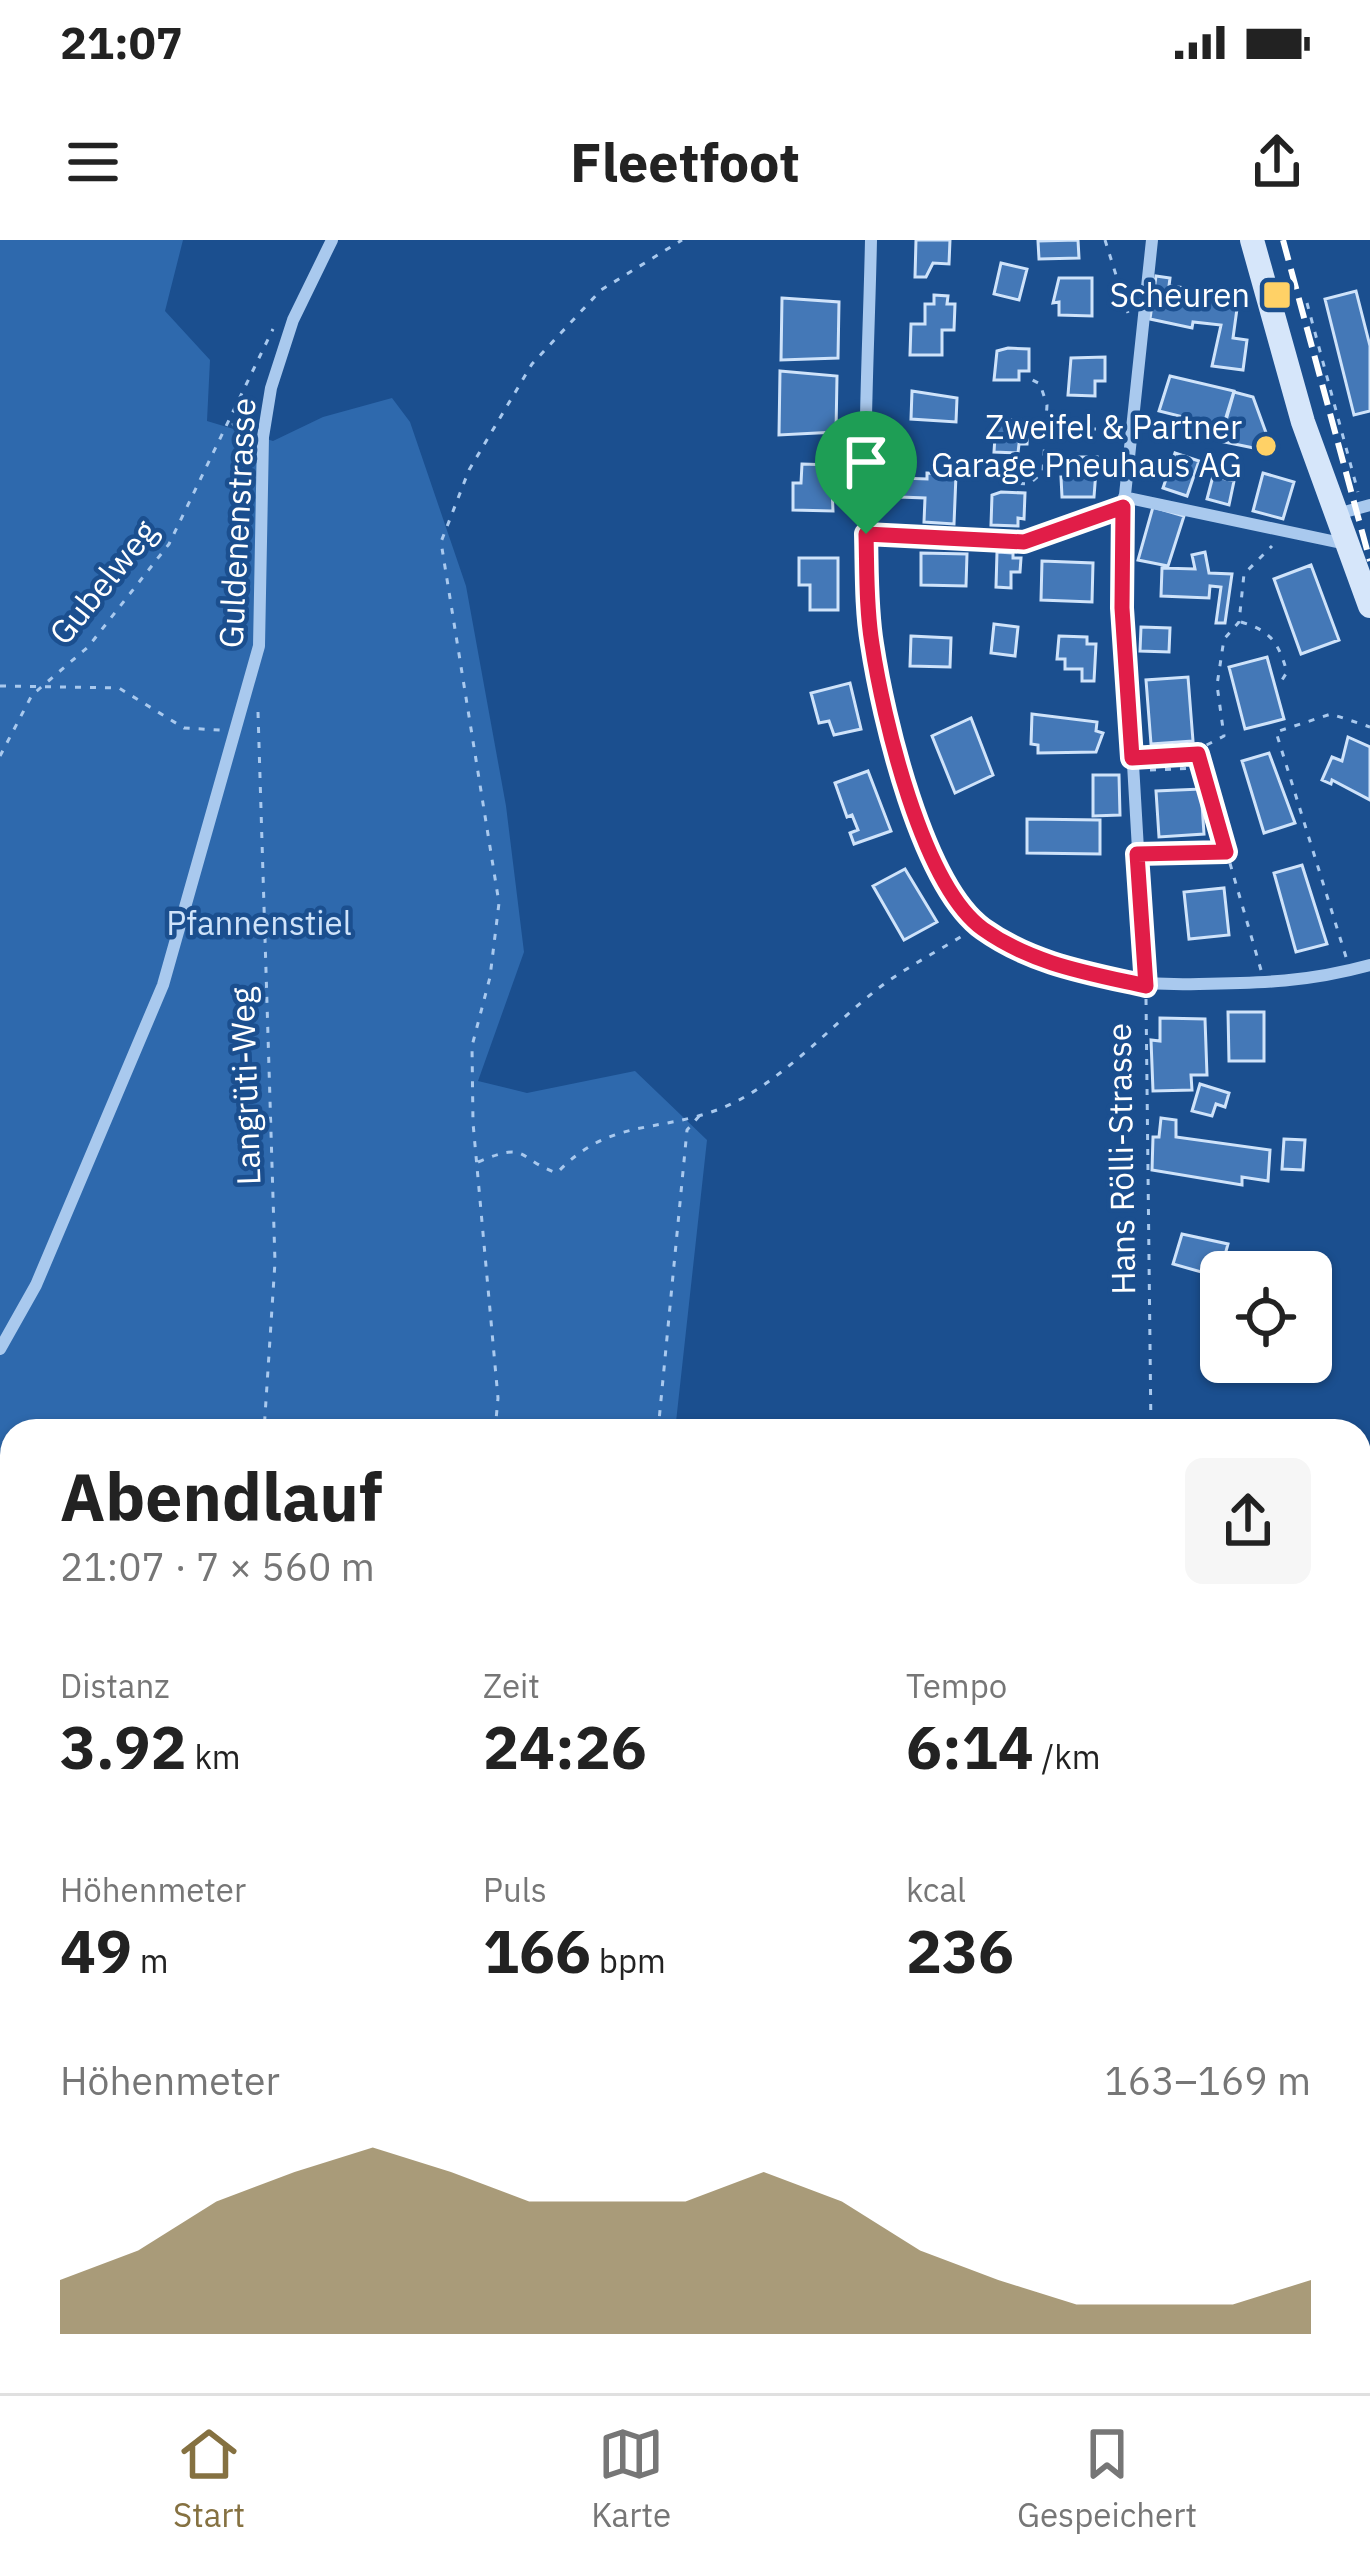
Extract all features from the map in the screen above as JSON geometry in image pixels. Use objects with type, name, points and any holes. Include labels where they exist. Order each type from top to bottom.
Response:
[{"type":"main road","points":[[1252,240],[1286,366],[1357,509],[1348,544],[1370,606]]},
{"type":"street","name":"Guldenenstrasse","points":[[0,1349],[28,1304],[163,985],[254,668],[262,616],[262,437],[268,407],[280,355],[332,240]]},
{"type":"street","points":[[871,240],[866,534],[871,639],[885,716],[927,844],[950,888],[979,926],[1026,956],[1146,986],[1309,981],[1370,964]]},
{"type":"street","name":"Hans Rölli-Strasse","points":[[1146,986],[1122,608],[1123,502],[1152,240]]},
{"type":"street","points":[[1123,502],[1348,544]]},
{"type":"path","points":[[495,1419],[496,1366],[476,1163],[472,1046],[490,976],[499,903],[441,542],[469,470],[532,364],[601,290],[682,240]]},
{"type":"path","points":[[1105,240],[1120,295],[1130,316],[1142,326]]},
{"type":"path","points":[[1307,303],[1357,509]]},
{"type":"path","name":"Gubelweg","points":[[0,755],[25,705],[88,647],[169,544],[266,350]]},
{"type":"path","points":[[1004,484],[1029,484],[1043,472],[1047,405],[1040,384],[1027,377]]},
{"type":"path","points":[[229,427],[268,407]]},
{"type":"path","points":[[1046,429],[1132,429]]},
{"type":"path","points":[[866,534],[1024,542],[1123,502]]},
{"type":"path","points":[[1264,983],[1198,754],[1201,745],[1224,736],[1217,685],[1224,639],[1239,622],[1244,574],[1269,554],[1277,529]]},
{"type":"path","points":[[1239,622],[1266,630],[1280,646],[1287,672],[1282,680]]},
{"type":"path","name":"Langrüti-Weg","points":[[254,668],[274,1262],[266,1419]]},
{"type":"path","points":[[0,686],[118,688],[184,728],[236,728]]},
{"type":"path","points":[[1350,970],[1276,732],[1331,714],[1370,728]]},
{"type":"path","points":[[1132,764],[1198,754]]},
{"type":"path","points":[[1132,764],[1202,768]]},
{"type":"path","points":[[1137,854],[1226,852]]},
{"type":"path","points":[[476,1163],[506,1150],[528,1153],[556,1173],[576,1152],[604,1135],[701,1114],[741,1098],[885,984],[979,926]]},
{"type":"path","name":"Hans Rölli-Strasse","points":[[1146,986],[1151,1419]]},
{"type":"path","points":[[659,1419],[687,1130],[701,1114]]},
{"type":"green space","name":"Pfannenstiel","points":[[0,240],[183,240],[165,311],[210,360],[207,421],[273,441],[323,417],[392,398],[410,422],[466,586],[506,806],[524,952],[478,1081],[527,1093],[635,1071],[707,1140],[676,1419],[0,1419]]},
{"type":"building","points":[[916,240],[950,240],[949,264],[933,263],[926,277],[915,277]]},
{"type":"building","points":[[1078,240],[1079,258],[1039,259],[1038,241]]},
{"type":"building","points":[[1001,263],[1027,269],[1019,300],[994,294]]},
{"type":"building","points":[[1156,276],[1170,278],[1169,286],[1239,294],[1233,338],[1247,340],[1243,370],[1212,366],[1221,325],[1193,322],[1192,328],[1150,319]]},
{"type":"building","points":[[1059,278],[1092,278],[1092,316],[1059,315],[1059,302],[1053,303]]},
{"type":"building","points":[[1356,291],[1370,346],[1370,411],[1354,415],[1325,299]]},
{"type":"building","points":[[934,295],[948,296],[947,304],[955,304],[954,330],[942,330],[942,355],[910,355],[911,324],[925,324],[925,304],[934,304]]},
{"type":"building","points":[[782,298],[839,302],[838,358],[781,360]]},
{"type":"building","points":[[1029,349],[1029,371],[1019,371],[1019,380],[994,380],[997,351]]},
{"type":"building","points":[[1105,357],[1105,381],[1095,381],[1095,396],[1068,395],[1071,358]]},
{"type":"building","points":[[780,371],[837,376],[836,432],[779,435]]},
{"type":"building","points":[[1170,376],[1234,391],[1223,427],[1159,411]]},
{"type":"building","points":[[912,391],[957,398],[956,422],[911,419]]},
{"type":"building","points":[[1234,392],[1253,397],[1273,452],[1220,441]]},
{"type":"building","points":[[1028,421],[1027,444],[1019,444],[1018,453],[994,452],[996,422]]},
{"type":"building","points":[[1175,453],[1199,461],[1187,496],[1163,488]]},
{"type":"building","points":[[1077,457],[1097,457],[1094,497],[1062,497],[1061,477],[1077,477]]},
{"type":"building","points":[[802,464],[831,465],[833,511],[793,510],[793,483],[801,483]]},
{"type":"building","points":[[927,473],[956,475],[954,524],[924,522],[925,498],[900,497],[901,478],[927,479]]},
{"type":"building","points":[[1263,473],[1294,482],[1283,519],[1253,511]]},
{"type":"building","points":[[1213,476],[1234,481],[1229,505],[1207,499]]},
{"type":"building","points":[[1025,493],[1024,519],[1018,518],[1018,526],[991,525],[992,495]]},
{"type":"building","points":[[1153,507],[1184,516],[1168,566],[1138,560]]},
{"type":"building","points":[[997,552],[1021,558],[1020,572],[1011,572],[1011,588],[996,587]]},
{"type":"building","points":[[1205,552],[1209,573],[1232,574],[1225,623],[1216,623],[1221,587],[1210,586],[1209,598],[1161,596],[1162,568],[1195,569],[1192,555]]},
{"type":"building","points":[[921,553],[967,554],[966,586],[921,585]]},
{"type":"building","points":[[799,558],[838,558],[838,610],[810,610],[810,585],[799,585]]},
{"type":"building","points":[[1042,561],[1093,563],[1092,602],[1041,600]]},
{"type":"building","points":[[1311,565],[1339,640],[1301,654],[1274,579]]},
{"type":"building","points":[[994,624],[1018,627],[1015,656],[991,653]]},
{"type":"building","points":[[1141,627],[1170,628],[1169,652],[1140,651]]},
{"type":"building","points":[[911,636],[951,638],[950,667],[910,666]]},
{"type":"building","points":[[1059,636],[1087,637],[1087,644],[1096,644],[1094,681],[1082,681],[1082,669],[1065,669],[1065,659],[1057,659]]},
{"type":"building","points":[[1267,657],[1284,719],[1245,729],[1229,667]]},
{"type":"building","points":[[1188,677],[1193,741],[1151,744],[1146,680]]},
{"type":"building","points":[[850,683],[861,729],[834,735],[829,721],[819,723],[811,693]]},
{"type":"building","points":[[1032,714],[1097,722],[1096,731],[1103,733],[1096,752],[1038,753],[1038,745],[1031,744]]},
{"type":"building","points":[[971,718],[993,775],[955,793],[932,736]]},
{"type":"building","points":[[1348,737],[1370,747],[1370,800],[1332,780],[1331,784],[1322,780],[1332,757],[1342,761]]},
{"type":"building","points":[[1269,753],[1295,823],[1264,833],[1242,761]]},
{"type":"building","points":[[868,771],[891,831],[854,844],[850,833],[858,830],[852,815],[847,817],[835,783]]},
{"type":"building","points":[[1093,775],[1119,775],[1120,815],[1093,816]]},
{"type":"building","points":[[1201,789],[1204,834],[1159,837],[1156,791]]},
{"type":"building","points":[[1027,819],[1100,820],[1100,854],[1027,853]]},
{"type":"building","points":[[1302,865],[1327,944],[1296,952],[1274,873]]},
{"type":"building","points":[[905,869],[937,922],[904,940],[873,886]]},
{"type":"building","points":[[1224,888],[1229,935],[1189,939],[1184,892]]},
{"type":"building","points":[[1228,1012],[1264,1012],[1264,1061],[1229,1061]]},
{"type":"building","points":[[1160,1018],[1205,1019],[1207,1075],[1191,1075],[1192,1090],[1153,1091],[1151,1040],[1160,1041]]},
{"type":"building","points":[[1200,1084],[1229,1093],[1225,1107],[1216,1104],[1212,1116],[1192,1111]]},
{"type":"building","points":[[1161,1118],[1176,1120],[1176,1137],[1270,1150],[1268,1181],[1242,1177],[1242,1185],[1152,1170],[1153,1137],[1159,1137]]},
{"type":"building","points":[[1284,1139],[1305,1140],[1303,1170],[1282,1169]]},
{"type":"building","points":[[1182,1234],[1228,1244],[1226,1251],[1200,1251],[1200,1272],[1173,1264]]},
{"type":"railway","points":[[1283,240],[1370,561]]},
{"type":"place","name":"Scheuren","points":[[1277,295]]},
{"type":"place","name":"Zweifel & Partner Garage Pneuhaus AG","points":[[1266,446]]},
{"type":"route","points":[[1123,507],[1122,608],[1132,758],[1198,754],[1226,852],[1137,854],[1146,986],[1026,956],[979,926],[950,888],[927,844],[885,716],[871,639],[866,534],[1024,542],[1123,507]]}]
